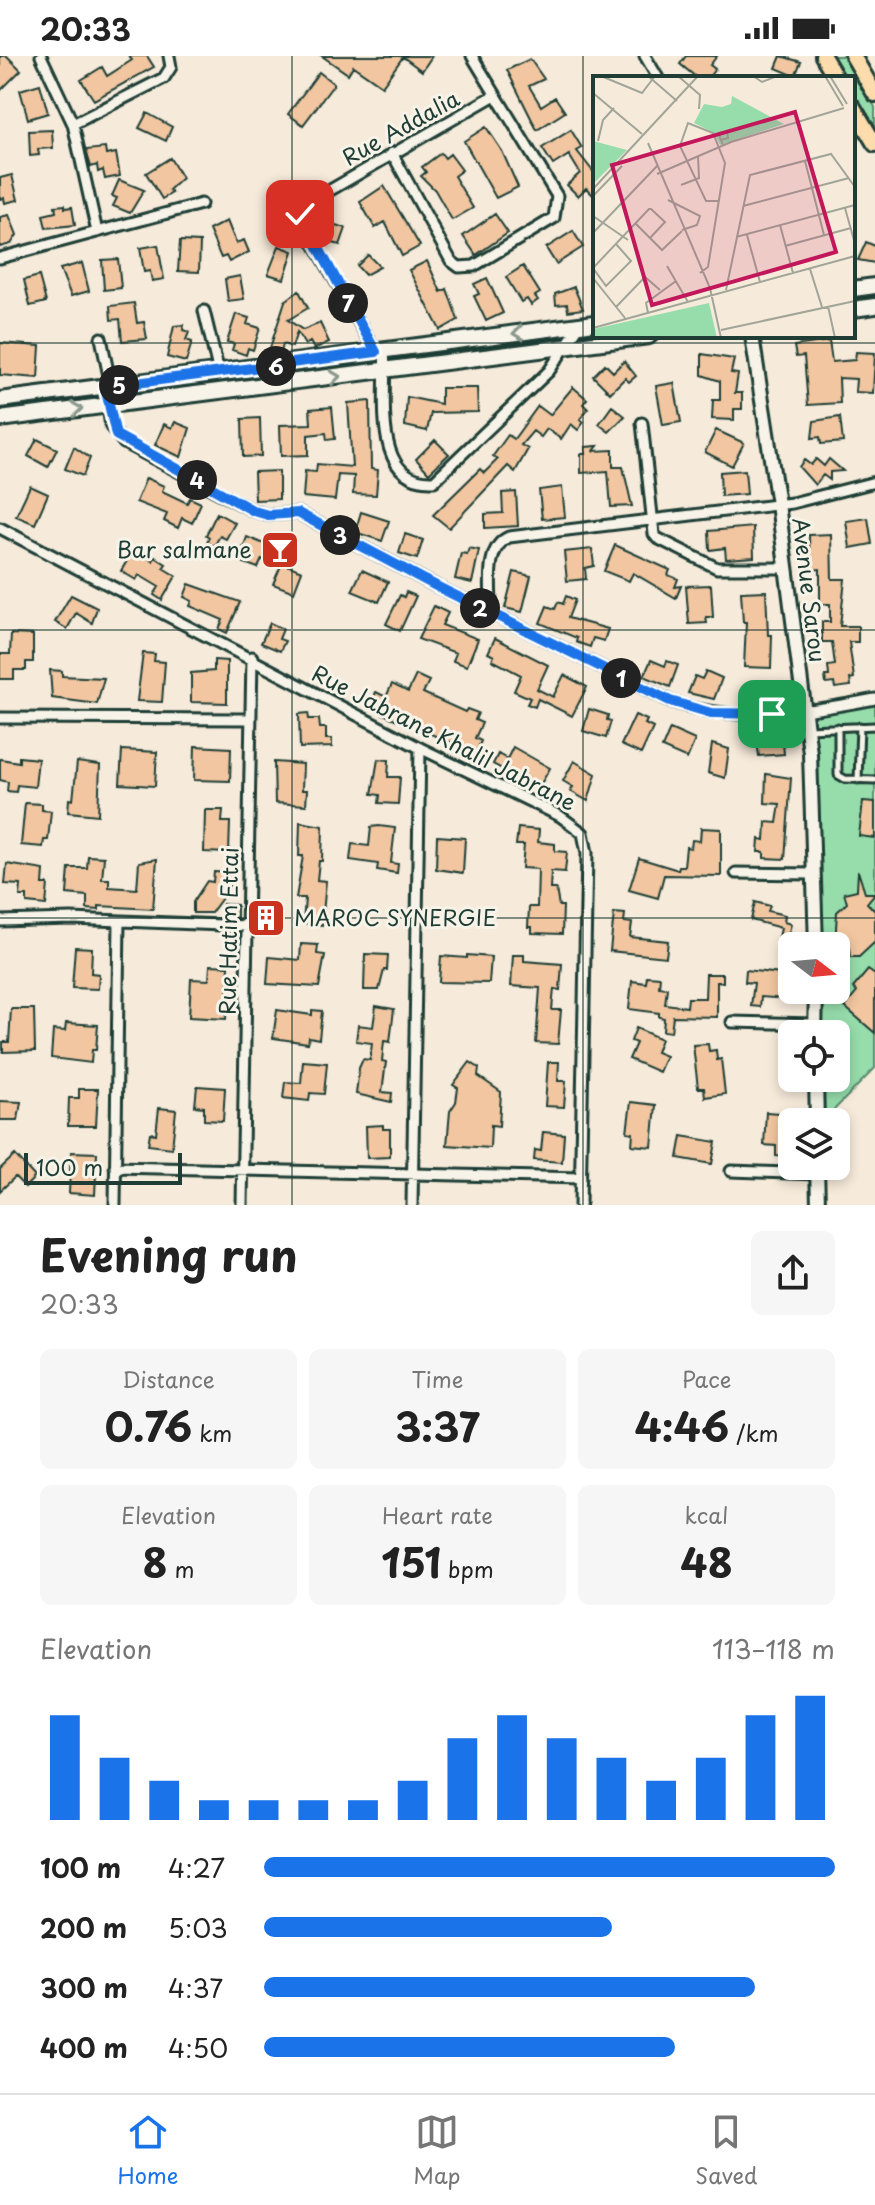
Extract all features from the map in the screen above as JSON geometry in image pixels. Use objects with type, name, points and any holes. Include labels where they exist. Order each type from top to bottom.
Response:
[{"type":"main road","points":[[823,56],[835,76]]},
{"type":"main road","points":[[853,56],[875,94]]},
{"type":"main road","points":[[855,110],[875,144]]},
{"type":"main road","points":[[855,289],[875,286]]},
{"type":"main road","points":[[855,309],[875,306]]},
{"type":"main road","points":[[0,400],[587,324]]},
{"type":"main road","points":[[0,419],[633,338]]},
{"type":"street","points":[[41,56],[73,124],[97,232]]},
{"type":"street","points":[[73,124],[164,78],[171,67],[169,56]]},
{"type":"street","points":[[392,153],[451,261],[463,268],[474,266],[554,218],[557,196],[472,56]]},
{"type":"street","points":[[645,56],[657,76]]},
{"type":"street","name":"Rue Addalia","points":[[380,351],[304,225],[300,210],[309,200],[495,95]]},
{"type":"street","points":[[0,258],[201,204]]},
{"type":"street","points":[[204,311],[219,373]]},
{"type":"street","points":[[380,351],[386,370],[387,449],[403,473],[419,481],[434,481],[549,371],[587,324]]},
{"type":"street","points":[[101,338],[113,431],[124,443],[254,511],[268,515],[298,513],[491,613],[653,693],[698,711],[734,715],[804,711],[875,699]]},
{"type":"street","name":"Avenue Sarou","points":[[752,338],[778,504],[807,729],[813,799],[815,932]]},
{"type":"street","points":[[642,423],[654,534],[662,542],[707,564],[733,570],[786,568]]},
{"type":"street","points":[[491,613],[492,559],[503,540],[817,499],[875,482]]},
{"type":"street","name":"Rue Jabrane Khalil Jabrane","points":[[0,528],[578,828],[585,838],[580,1205]]},
{"type":"street","name":"Rue Hatim Ettai","points":[[242,1205],[252,657]]},
{"type":"street","points":[[0,718],[249,719]]},
{"type":"street","points":[[412,1205],[420,748]]},
{"type":"street","points":[[736,873],[812,874]]},
{"type":"street","points":[[0,921],[248,926]]},
{"type":"street","points":[[115,1205],[119,921]]},
{"type":"street","points":[[732,1022],[778,1026]]},
{"type":"street","points":[[115,1167],[581,1178]]},
{"type":"street","points":[[731,1171],[778,1170]]},
{"type":"street","points":[[817,1180],[818,1205]]},
{"type":"lane","points":[[858,780],[860,726]]},
{"type":"lane","points":[[807,729],[875,726]]},
{"type":"lane","points":[[838,727],[838,775],[875,780]]},
{"type":"green space","points":[[831,56],[845,56],[875,107],[875,132],[855,97],[855,76],[842,76]]},
{"type":"green space","points":[[558,335],[560,341],[392,362],[389,359]]},
{"type":"green space","points":[[368,360],[372,365],[0,413],[0,406]]},
{"type":"green space","points":[[875,702],[875,1068],[836,1108],[823,1108],[822,1092],[850,1092],[850,1020],[820,1020],[820,1004],[850,1004],[850,932],[818,932],[810,716]]},
{"type":"building","points":[[0,56],[7,56],[21,70],[0,91]]},
{"type":"building","points":[[129,56],[147,56],[154,67],[94,100],[81,80],[102,67],[107,76],[132,60]]},
{"type":"building","points":[[322,56],[432,56],[422,71],[403,57],[382,86],[353,66],[348,74]]},
{"type":"building","points":[[686,56],[717,56],[710,65],[715,69],[710,76],[695,76],[680,64]]},
{"type":"building","points":[[781,56],[801,62],[795,76],[776,68]]},
{"type":"building","points":[[530,59],[544,79],[529,86],[541,106],[555,97],[565,112],[537,130],[507,70]]},
{"type":"building","points":[[319,72],[334,84],[303,125],[288,114]]},
{"type":"building","points":[[40,84],[48,113],[28,119],[20,90]]},
{"type":"building","points":[[147,113],[172,127],[166,141],[139,128]]},
{"type":"building","points":[[486,127],[502,151],[518,187],[496,198],[464,141]]},
{"type":"building","points":[[52,130],[53,148],[38,149],[39,155],[30,156],[29,131]]},
{"type":"building","points":[[571,130],[582,148],[577,151],[593,171],[593,195],[586,188],[578,196],[567,185],[580,173],[569,155],[553,165],[542,148]]},
{"type":"building","points":[[105,148],[106,155],[116,153],[120,176],[105,179],[103,170],[98,172],[97,165],[91,167],[86,150]]},
{"type":"building","points":[[441,153],[445,158],[450,154],[462,170],[454,176],[473,208],[452,220],[435,190],[421,176],[426,172],[422,167]]},
{"type":"building","points":[[170,158],[182,178],[169,190],[172,193],[162,199],[146,173]]},
{"type":"building","points":[[12,175],[18,200],[5,203],[4,198],[0,199],[0,178]]},
{"type":"building","points":[[119,180],[144,190],[130,213],[113,206],[117,198],[112,196]]},
{"type":"building","points":[[384,186],[420,246],[402,256],[385,222],[375,228],[360,202]]},
{"type":"building","points":[[65,205],[65,208],[72,207],[75,225],[46,228],[43,215],[56,212],[55,206]]},
{"type":"building","points":[[495,214],[508,233],[476,255],[463,236]]},
{"type":"building","points":[[9,215],[17,235],[11,244],[0,247],[0,217]]},
{"type":"building","points":[[227,221],[236,243],[244,240],[249,252],[229,262],[226,256],[221,258],[209,230]]},
{"type":"building","points":[[328,223],[346,228],[340,245],[326,241]]},
{"type":"building","points":[[573,231],[583,247],[556,264],[546,248]]},
{"type":"building","points":[[180,241],[200,242],[199,272],[178,271]]},
{"type":"building","points":[[866,242],[875,246],[875,263],[858,260]]},
{"type":"building","points":[[158,245],[164,279],[152,281],[150,271],[144,272],[140,248]]},
{"type":"building","points":[[279,246],[293,251],[284,279],[268,274]]},
{"type":"building","points":[[368,255],[380,267],[365,275],[357,266]]},
{"type":"building","points":[[118,259],[121,288],[104,290],[102,260]]},
{"type":"building","points":[[427,261],[441,292],[447,289],[458,320],[440,330],[409,270]]},
{"type":"building","points":[[82,263],[89,291],[71,296],[60,269]]},
{"type":"building","points":[[523,266],[540,293],[535,296],[538,300],[531,305],[527,299],[521,302],[506,277]]},
{"type":"building","points":[[39,276],[46,302],[30,306],[24,280]]},
{"type":"building","points":[[240,276],[244,299],[228,301],[225,279]]},
{"type":"building","points":[[487,278],[503,313],[486,321],[474,296],[479,294],[474,284]]},
{"type":"building","points":[[574,287],[583,309],[568,311],[567,304],[556,305],[555,294]]},
{"type":"building","points":[[299,291],[308,308],[288,320],[303,330],[320,323],[329,342],[314,349],[310,342],[305,345],[297,332],[292,347],[283,344],[281,352],[270,348],[285,301]]},
{"type":"building","points":[[134,303],[137,323],[144,322],[147,339],[122,341],[120,319],[111,320],[110,306]]},
{"type":"building","points":[[236,314],[249,318],[247,324],[260,328],[253,350],[248,348],[246,355],[232,350],[234,344],[227,342]]},
{"type":"building","points":[[184,325],[183,330],[189,332],[186,340],[192,342],[186,362],[167,357],[174,326]]},
{"type":"building","points":[[829,341],[832,362],[855,360],[856,352],[875,353],[873,393],[855,392],[856,379],[839,378],[840,403],[808,405],[804,356],[796,357],[794,346]]},
{"type":"building","points":[[0,343],[40,346],[38,378],[0,375]]},
{"type":"building","points":[[702,354],[734,359],[731,373],[738,374],[735,393],[742,393],[742,409],[734,409],[734,420],[712,419],[713,400],[720,400],[720,381],[702,375]]},
{"type":"building","points":[[624,361],[636,376],[629,382],[625,378],[610,393],[593,376],[605,364],[613,372]]},
{"type":"building","points":[[674,383],[681,422],[663,425],[656,386]]},
{"type":"building","points":[[573,387],[587,399],[583,404],[588,409],[580,419],[584,422],[578,430],[571,424],[561,439],[547,429],[541,437],[533,431],[521,445],[528,449],[515,472],[508,466],[449,528],[433,515],[480,469],[484,473],[498,459],[493,456],[508,435],[514,439],[538,406],[550,415]]},
{"type":"building","points":[[441,388],[477,388],[478,412],[431,413],[427,431],[405,426],[407,397],[441,404]]},
{"type":"building","points":[[370,401],[371,469],[378,470],[376,495],[353,494],[354,476],[338,475],[335,500],[303,497],[305,471],[316,472],[317,464],[352,467],[348,403]]},
{"type":"building","points":[[612,406],[625,416],[609,432],[599,424]]},
{"type":"building","points":[[332,407],[335,439],[327,440],[326,433],[308,435],[308,455],[281,456],[280,425],[311,424],[310,409]]},
{"type":"building","points":[[840,417],[843,442],[821,444],[820,437],[812,438],[814,421]]},
{"type":"building","points":[[260,418],[261,456],[243,457],[242,419]]},
{"type":"building","points":[[175,422],[190,428],[181,457],[155,445],[164,424],[172,428]]},
{"type":"building","points":[[716,430],[744,443],[732,466],[705,452]]},
{"type":"building","points":[[37,439],[57,449],[48,467],[28,456]]},
{"type":"building","points":[[435,440],[449,454],[429,473],[416,459]]},
{"type":"building","points":[[598,446],[594,451],[613,450],[613,467],[623,467],[632,506],[611,507],[608,471],[581,473],[581,454],[586,454],[585,447]]},
{"type":"building","points":[[74,447],[90,458],[83,476],[65,469]]},
{"type":"building","points":[[816,459],[824,466],[829,459],[843,471],[830,472],[830,480],[823,475],[815,485],[799,467],[804,460],[811,465]]},
{"type":"building","points":[[745,470],[747,494],[721,496],[720,472]]},
{"type":"building","points":[[279,471],[279,499],[255,500],[254,472]]},
{"type":"building","points":[[146,478],[164,486],[162,491],[187,503],[190,498],[201,503],[192,523],[182,518],[178,528],[164,521],[167,514],[136,502]]},
{"type":"building","points":[[30,486],[48,494],[35,524],[16,516]]},
{"type":"building","points":[[562,487],[565,517],[542,519],[539,490]]},
{"type":"building","points":[[516,492],[518,526],[485,528],[485,514],[503,513],[502,493]]},
{"type":"building","points":[[361,512],[389,521],[382,541],[355,532]]},
{"type":"building","points":[[217,513],[235,523],[226,539],[220,536],[214,546],[207,542],[209,537],[206,535]]},
{"type":"building","points":[[868,518],[872,544],[850,548],[846,521]]},
{"type":"building","points":[[753,527],[754,557],[726,559],[725,548],[710,550],[709,531]]},
{"type":"building","points":[[405,534],[423,540],[417,559],[399,553]]},
{"type":"building","points":[[831,534],[832,579],[845,579],[840,626],[858,626],[858,642],[849,642],[854,678],[850,679],[851,686],[835,688],[834,683],[826,684],[825,676],[829,676],[828,666],[835,665],[832,642],[822,642],[822,622],[830,622],[830,604],[820,604],[820,569],[810,570],[809,535]]},
{"type":"building","points":[[267,536],[278,541],[269,562],[262,559],[258,568],[244,563],[249,551],[243,548],[247,537],[264,544]]},
{"type":"building","points":[[615,545],[670,570],[668,575],[678,579],[675,587],[681,586],[676,598],[633,573],[629,581],[604,571]]},
{"type":"building","points":[[469,548],[479,550],[472,583],[455,579],[461,553],[467,554]]},
{"type":"building","points":[[134,549],[153,561],[155,557],[166,564],[163,568],[176,576],[162,600],[154,595],[159,587],[139,575],[136,580],[121,571]]},
{"type":"building","points":[[592,549],[594,566],[585,568],[586,579],[567,581],[564,552]]},
{"type":"building","points":[[282,563],[302,571],[294,592],[273,584]]},
{"type":"building","points":[[362,570],[388,582],[379,602],[352,591]]},
{"type":"building","points":[[514,572],[531,576],[522,612],[505,608]]},
{"type":"building","points":[[189,584],[240,602],[227,633],[219,629],[223,620],[190,606],[192,601],[184,597]]},
{"type":"building","points":[[711,585],[713,617],[706,617],[707,623],[689,624],[686,586]]},
{"type":"building","points":[[766,591],[768,635],[772,635],[771,668],[744,667],[746,622],[743,622],[741,592]]},
{"type":"building","points":[[406,592],[416,596],[400,631],[386,624],[400,595],[404,597]]},
{"type":"building","points":[[71,595],[97,608],[92,623],[76,613],[67,629],[55,622]]},
{"type":"building","points":[[566,596],[575,600],[568,618],[608,629],[604,641],[593,638],[590,647],[576,642],[577,638],[540,623],[547,606],[555,609],[558,602],[563,604]]},
{"type":"building","points":[[434,606],[448,613],[442,625],[478,639],[467,666],[453,661],[456,653],[418,639]]},
{"type":"building","points":[[270,623],[283,629],[279,639],[285,641],[280,651],[261,643]]},
{"type":"building","points":[[11,634],[33,635],[33,662],[26,662],[26,670],[14,670],[14,679],[0,679],[0,654],[10,654]]},
{"type":"building","points":[[495,638],[548,665],[537,689],[553,697],[564,675],[587,687],[572,716],[538,699],[535,707],[527,704],[530,698],[514,691],[521,675],[492,660],[494,656],[488,653]]},
{"type":"building","points":[[143,653],[155,654],[154,661],[165,662],[162,702],[137,701]]},
{"type":"building","points":[[214,660],[227,661],[227,703],[191,702],[191,673],[214,671]]},
{"type":"building","points":[[651,660],[665,666],[667,661],[678,665],[670,687],[644,676]]},
{"type":"building","points":[[50,670],[62,671],[62,676],[104,678],[97,704],[52,698]]},
{"type":"building","points":[[706,671],[722,678],[714,699],[688,693],[695,676],[702,679]]},
{"type":"building","points":[[416,675],[429,681],[423,693],[465,712],[467,709],[478,713],[475,720],[482,723],[475,738],[481,741],[476,753],[383,714],[386,708],[372,702],[376,692],[386,697],[392,684],[408,692]]},
{"type":"building","points":[[589,709],[608,715],[607,720],[611,721],[606,738],[583,731]]},
{"type":"building","points":[[308,713],[309,719],[319,719],[320,728],[326,728],[326,739],[332,739],[332,747],[300,748],[299,714]]},
{"type":"building","points":[[635,715],[647,720],[645,724],[653,728],[641,754],[621,745]]},
{"type":"building","points":[[670,729],[695,740],[687,759],[662,748]]},
{"type":"building","points":[[782,733],[784,754],[759,756],[756,736]]},
{"type":"building","points":[[712,744],[729,749],[725,778],[708,773]]},
{"type":"building","points":[[195,746],[231,748],[230,781],[194,780]]},
{"type":"building","points":[[513,747],[550,768],[538,789],[493,764],[498,754],[507,759]]},
{"type":"building","points":[[122,750],[157,752],[155,786],[120,784]]},
{"type":"building","points":[[19,757],[38,759],[35,787],[17,785],[16,792],[7,791],[8,782],[0,780],[0,759],[19,762]]},
{"type":"building","points":[[378,759],[389,760],[388,777],[400,777],[398,804],[379,803],[380,795],[372,794]]},
{"type":"building","points":[[574,761],[596,774],[588,801],[570,791],[573,787],[563,781]]},
{"type":"building","points":[[77,762],[100,765],[98,815],[68,812],[69,799],[73,800]]},
{"type":"building","points":[[274,762],[303,764],[302,790],[307,790],[306,805],[275,803]]},
{"type":"building","points":[[766,774],[791,778],[785,859],[764,858],[764,852],[758,852],[759,839],[765,840],[766,822],[777,823],[780,804],[765,803]]},
{"type":"building","points":[[863,801],[875,802],[875,838],[859,836]]},
{"type":"building","points":[[25,803],[42,804],[42,810],[51,811],[48,840],[44,840],[43,847],[21,845]]},
{"type":"building","points":[[205,810],[223,810],[222,822],[230,822],[229,853],[204,852]]},
{"type":"building","points":[[300,822],[323,826],[322,861],[319,861],[317,880],[326,881],[322,925],[303,923],[305,898],[296,898],[303,856],[299,856]]},
{"type":"building","points":[[371,827],[395,828],[391,863],[398,864],[397,873],[377,870],[378,864],[350,860],[352,844],[369,846]]},
{"type":"building","points":[[518,828],[539,830],[538,842],[555,844],[555,851],[567,852],[565,872],[551,871],[550,889],[556,889],[559,906],[563,906],[562,934],[532,933],[532,927],[528,927],[529,907],[537,907],[538,869],[522,868],[524,845],[516,845]]},
{"type":"building","points":[[701,828],[721,829],[721,876],[664,875],[658,898],[629,890],[639,858],[678,870],[679,866],[684,866],[686,847],[691,848],[692,840],[700,841]]},
{"type":"building","points":[[437,836],[465,838],[463,873],[436,869]]},
{"type":"building","points":[[88,856],[104,857],[102,879],[109,879],[109,887],[137,889],[139,862],[157,859],[153,909],[99,906],[99,910],[87,909],[87,896],[67,894],[69,868],[87,868]]},
{"type":"building","points":[[7,864],[44,870],[43,884],[48,884],[46,905],[27,903],[27,896],[20,896],[21,885],[5,884]]},
{"type":"building","points":[[858,871],[865,893],[875,893],[867,903],[875,911],[875,942],[859,957],[850,957],[850,932],[836,932],[837,912],[847,903],[844,893],[857,890]]},
{"type":"building","points":[[214,872],[231,873],[230,887],[211,913],[193,913],[193,902],[207,881],[213,882]]},
{"type":"building","points":[[755,902],[770,906],[768,911],[785,915],[784,922],[791,924],[789,932],[780,932],[781,928],[751,920]]},
{"type":"building","points":[[223,904],[237,905],[237,918],[223,915]]},
{"type":"building","name":"MAROC SYNERGIE","points":[[271,909],[271,928],[262,927],[262,910]]},
{"type":"building","points":[[614,913],[625,914],[624,922],[632,923],[630,937],[668,941],[666,957],[610,951]]},
{"type":"building","points":[[301,944],[318,945],[317,954],[325,955],[319,987],[267,984],[269,957],[300,960]]},
{"type":"building","points":[[75,947],[92,948],[91,973],[99,974],[98,989],[72,988]]},
{"type":"building","points":[[365,954],[388,955],[387,970],[384,970],[379,990],[364,990]]},
{"type":"building","points":[[467,955],[491,957],[489,983],[439,982],[441,956],[467,958]]},
{"type":"building","points":[[513,955],[524,955],[524,961],[562,964],[560,990],[554,989],[552,1010],[561,1010],[558,1044],[536,1043],[540,988],[511,986]]},
{"type":"building","points":[[210,965],[229,966],[226,1019],[189,1017],[191,979],[209,980]]},
{"type":"building","points":[[746,970],[778,974],[778,998],[761,997],[760,1007],[751,1006],[754,983],[745,982]]},
{"type":"building","points":[[868,970],[875,975],[875,1033],[845,1007],[857,992],[853,988]]},
{"type":"building","points":[[706,974],[723,974],[723,982],[717,982],[717,1017],[673,1016],[671,1032],[663,1031],[664,1018],[659,1017],[659,1013],[629,1009],[632,981],[646,983],[647,976],[660,977],[659,987],[667,988],[665,1004],[687,1007],[688,998],[705,998]]},
{"type":"building","points":[[376,1006],[394,1009],[390,1042],[384,1041],[382,1061],[386,1062],[382,1092],[392,1093],[391,1102],[356,1094],[359,1068],[363,1059],[370,1060],[372,1043],[356,1041],[358,1025],[373,1027]]},
{"type":"building","points":[[11,1009],[34,1009],[35,1051],[3,1052],[3,1042],[9,1042]]},
{"type":"building","points":[[277,1010],[312,1015],[312,1010],[322,1011],[319,1039],[309,1037],[308,1043],[273,1038]]},
{"type":"building","points":[[66,1023],[98,1025],[96,1050],[92,1050],[91,1063],[51,1058],[53,1030],[65,1031]]},
{"type":"building","points":[[636,1028],[661,1039],[656,1052],[666,1056],[659,1072],[629,1059],[636,1043],[631,1041]]},
{"type":"building","points":[[708,1044],[709,1051],[716,1050],[717,1060],[721,1059],[725,1094],[705,1097],[704,1088],[698,1088],[693,1045]]},
{"type":"building","points":[[303,1061],[327,1063],[324,1094],[310,1093],[309,1101],[283,1098],[285,1082],[301,1083]]},
{"type":"building","points":[[470,1062],[479,1068],[478,1076],[501,1092],[499,1126],[491,1125],[490,1148],[447,1145],[450,1111],[456,1102],[458,1088],[453,1085]]},
{"type":"building","points":[[548,1062],[559,1062],[558,1081],[566,1081],[564,1107],[545,1106]]},
{"type":"building","points":[[197,1086],[225,1088],[223,1121],[204,1120],[204,1107],[195,1106]]},
{"type":"building","points":[[79,1089],[98,1089],[96,1126],[68,1126],[69,1098],[79,1098]]},
{"type":"building","points":[[0,1101],[21,1102],[18,1120],[0,1120]]},
{"type":"building","points":[[631,1102],[656,1105],[652,1147],[632,1145],[633,1133],[627,1132]]},
{"type":"building","points":[[159,1108],[176,1110],[172,1148],[148,1145],[150,1133],[156,1134]]},
{"type":"building","points":[[766,1112],[778,1113],[778,1156],[776,1146],[764,1145]]},
{"type":"building","points":[[383,1125],[383,1129],[390,1129],[390,1157],[367,1158],[366,1126]]},
{"type":"building","points":[[543,1132],[564,1134],[562,1162],[534,1160],[535,1150],[541,1151]]},
{"type":"building","points":[[682,1136],[716,1142],[712,1164],[678,1158]]},
{"type":"building","points":[[71,1152],[97,1153],[95,1195],[69,1193]]},
{"type":"building","points":[[15,1155],[35,1177],[25,1187],[15,1177],[0,1191],[0,1169]]},
{"type":"place","name":"Bar salmane","points":[[280,550]]},
{"type":"place","name":"MAROC SYNERGIE","points":[[266,918]]},
{"type":"route","points":[[300,214],[376,352],[105,387],[111,427],[116,435],[124,443],[254,511],[268,515],[288,511],[298,513],[438,587],[670,701],[711,713],[772,714]]}]
